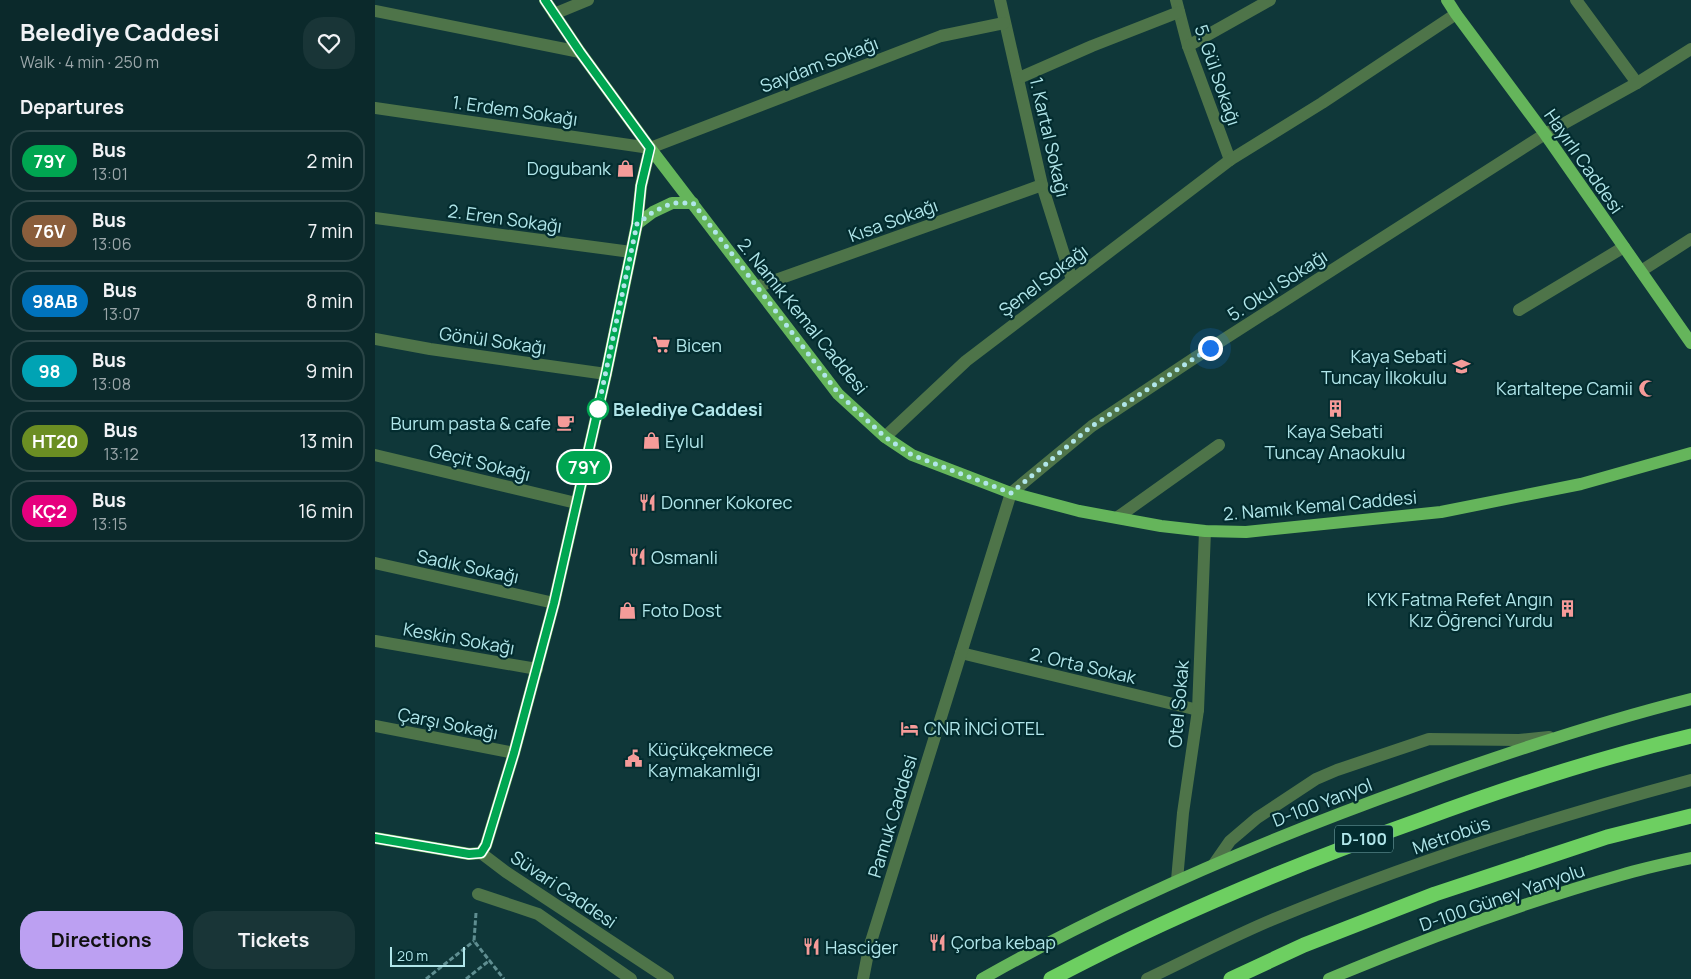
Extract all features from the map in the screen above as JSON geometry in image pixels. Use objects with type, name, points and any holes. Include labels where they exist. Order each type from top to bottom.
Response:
[{"type":"highway","name":"D-100","points":[[1051,979],[1141,933],[1235,891],[1333,851],[1520,783],[1590,762],[1691,736]]},
{"type":"highway","points":[[1231,979],[1304,945],[1435,894],[1607,836],[1691,816]]},
{"type":"main road","name":"2. Namık Kemal Caddesi","points":[[545,0],[580,52],[650,148],[839,394],[885,437],[912,455],[1011,493],[1079,511],[1161,526],[1247,532],[1441,512],[1581,484],[1691,452]]},
{"type":"main road","name":"Hayırlı Caddesi","points":[[1447,0],[1545,134],[1691,343]]},
{"type":"main road","points":[[375,838],[469,854],[481,853],[486,845],[514,753],[554,603],[606,374],[637,224],[641,186],[650,148]]},
{"type":"main road","points":[[637,224],[653,212],[672,203],[693,203]]},
{"type":"main road","name":"D-100 Yanyol","points":[[982,979],[1029,952],[1177,880],[1335,814],[1556,737],[1691,699]]},
{"type":"main road","name":"D-100 Güney Yanyolu","points":[[1329,979],[1515,908],[1621,875],[1691,858]]},
{"type":"street","points":[[554,14],[588,0]]},
{"type":"street","name":"1. Kartal Sokağı","points":[[1000,0],[1042,185],[1072,280]]},
{"type":"street","points":[[1188,46],[1270,0]]},
{"type":"street","points":[[1576,0],[1637,83]]},
{"type":"street","points":[[1019,78],[1177,6]]},
{"type":"street","name":"5. Gül Sokağı","points":[[1177,6],[1188,46],[1230,160]]},
{"type":"street","points":[[375,11],[580,52]]},
{"type":"street","name":"Şenel Sokağı","points":[[885,437],[966,361],[1230,160],[1322,103],[1456,14]]},
{"type":"street","name":"Saydam Sokağı","points":[[650,148],[941,36],[1004,23]]},
{"type":"street","name":"5. Okul Sokağı","points":[[1011,493],[1099,421],[1193,359],[1545,134],[1637,83],[1691,49]]},
{"type":"street","name":"1. Erdem Sokağı","points":[[375,108],[650,148]]},
{"type":"street","name":"Kısa Sokağı","points":[[756,287],[1042,185]]},
{"type":"street","name":"2. Eren Sokağı","points":[[375,218],[631,252]]},
{"type":"street","points":[[1641,271],[1691,239]]},
{"type":"street","points":[[1519,310],[1624,247]]},
{"type":"street","name":"Gönül Sokağı","points":[[375,339],[430,349],[606,374]]},
{"type":"street","points":[[1118,517],[1219,445]]},
{"type":"street","name":"Geçit Sokağı","points":[[375,455],[576,503]]},
{"type":"street","name":"Pamuk Caddesi","points":[[863,979],[869,948],[1011,493]]},
{"type":"street","name":"Otel Sokak","points":[[1177,880],[1183,813],[1198,710],[1205,530]]},
{"type":"street","name":"Sadık Sokağı","points":[[375,563],[554,603]]},
{"type":"street","name":"Keskin Sokağı","points":[[375,641],[537,669]]},
{"type":"street","name":"2. Orta Sokak","points":[[961,654],[1198,710]]},
{"type":"street","name":"Çarşı Sokağı","points":[[375,726],[514,753]]},
{"type":"street","points":[[1214,864],[1230,841],[1257,818],[1316,779],[1337,770],[1429,739],[1519,740],[1556,737]]},
{"type":"street","name":"Metrobüs","points":[[1147,979],[1272,920],[1460,849],[1594,806],[1691,780]]},
{"type":"street","name":"Süvari Caddesi","points":[[481,853],[506,872],[669,979]]},
{"type":"street","points":[[478,894],[538,914],[631,979]]},
{"type":"path","points":[[478,894],[474,941],[505,979]]},
{"type":"path","points":[[426,979],[474,941]]},
{"type":"path","points":[[466,979],[490,960]]},
{"type":"bus line","name":"79Y","points":[[375,838],[469,854],[481,853],[486,845],[514,753],[554,603],[606,374],[637,224],[641,186],[650,148],[580,52],[545,0]]},
{"type":"place","name":"Dogubank","points":[[625,168]]},
{"type":"place","name":"Bicen","points":[[662,345]]},
{"type":"place","name":"Kaya Sebati Tuncay İlkokulu","points":[[1461,366]]},
{"type":"place","name":"Kartaltepe Camii","points":[[1647,388]]},
{"type":"place","name":"Kaya Sebati Tuncay Anaokulu","points":[[1335,408]]},
{"type":"place","name":"Belediye Caddesi","points":[[598,409]]},
{"type":"place","name":"Burum pasta & cafe","points":[[565,423]]},
{"type":"place","name":"Eylul","points":[[651,441]]},
{"type":"place","name":"Donner Kokorec","points":[[647,502]]},
{"type":"place","name":"Osmanli","points":[[637,557]]},
{"type":"place","name":"KYK Fatma Refet Angın Kız Öğrenci Yurdu","points":[[1567,609]]},
{"type":"place","name":"Foto Dost","points":[[628,610]]},
{"type":"place","name":"CNR İNCİ OTEL","points":[[910,728]]},
{"type":"place","name":"Küçükçekmece Kaymakamlığı","points":[[634,759]]},
{"type":"place","name":"Çorba kebap","points":[[937,942]]},
{"type":"place","name":"Hasciġer","points":[[811,947]]},
{"type":"route","points":[[598,409],[637,224],[653,212],[672,203],[693,203],[839,394],[885,437],[912,455],[1011,493],[1092,426],[1210,348]]}]
